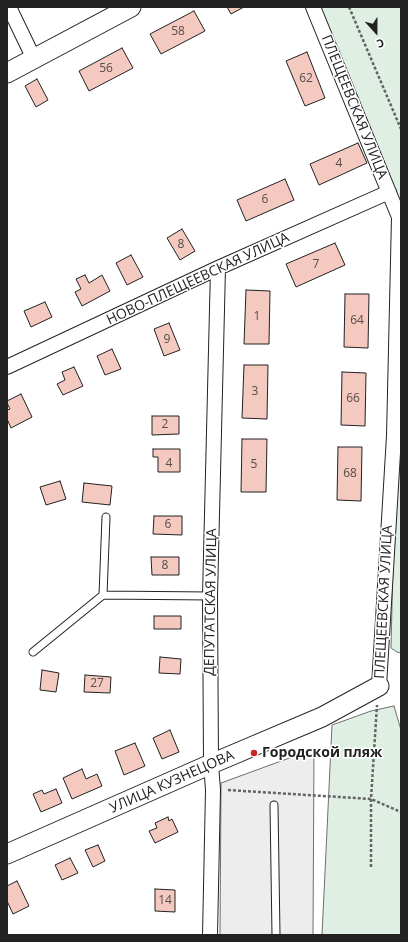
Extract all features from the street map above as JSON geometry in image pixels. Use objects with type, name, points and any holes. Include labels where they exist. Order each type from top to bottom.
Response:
[{"type":"street","points":[[9,7],[34,59]]},
{"type":"street","points":[[7,73],[131,7]]},
{"type":"street","name":"ПЛЕЩЕЕВСКАЯ УЛИЦА","points":[[313,7],[400,217],[394,436],[379,686]]},
{"type":"street","name":"НОВО-ПЛЕЩЕЕВСКАЯ УЛИЦА","points":[[7,367],[218,268],[389,192]]},
{"type":"street","name":"ДЕПУТАТСКАЯ УЛИЦА","points":[[210,935],[213,790],[211,764],[210,596],[218,268]]},
{"type":"street","name":"УЛИЦА КУЗНЕЦОВА","points":[[7,854],[322,717],[379,686]]},
{"type":"lane","points":[[103,595],[106,516]]},
{"type":"lane","points":[[33,652],[103,595],[210,596]]},
{"type":"lane","points":[[274,805],[276,935]]},
{"type":"path","points":[[349,7],[401,129]]},
{"type":"path","points":[[371,867],[371,799],[379,686]]},
{"type":"path","points":[[213,790],[371,799],[401,812]]},
{"type":"green space","points":[[314,7],[401,7],[401,361],[400,217]]},
{"type":"green space","points":[[401,428],[401,653],[391,648],[393,562]]},
{"type":"green space","points":[[394,706],[401,730],[401,935],[322,935],[332,725],[371,711]]},
{"type":"shaded area","points":[[314,749],[313,935],[220,935],[221,783]]},
{"type":"building","points":[[227,7],[244,7],[231,14]]},
{"type":"building","points":[[194,11],[205,31],[161,54],[150,34]]},
{"type":"building","points":[[122,48],[133,68],[89,91],[79,71]]},
{"type":"building","points":[[307,52],[325,98],[305,106],[286,61]]},
{"type":"building","points":[[37,79],[48,100],[36,107],[25,86]]},
{"type":"building","points":[[358,143],[367,163],[319,185],[310,164]]},
{"type":"building","points":[[285,179],[294,200],[246,221],[237,200]]},
{"type":"building","points":[[182,229],[195,251],[180,260],[167,238]]},
{"type":"building","points":[[335,243],[345,265],[296,287],[286,264]]},
{"type":"building","points":[[131,255],[143,277],[127,285],[116,263]]},
{"type":"building","points":[[85,275],[89,283],[102,275],[110,291],[82,306],[75,292],[81,289],[76,279]]},
{"type":"building","points":[[246,290],[270,291],[269,344],[244,344]]},
{"type":"building","points":[[345,294],[369,294],[368,348],[344,347]]},
{"type":"building","points":[[45,302],[52,317],[31,327],[24,311]]},
{"type":"building","points":[[169,323],[180,350],[164,356],[154,329]]},
{"type":"building","points":[[112,349],[121,369],[105,375],[97,356]]},
{"type":"building","points":[[244,365],[268,365],[267,419],[242,418]]},
{"type":"building","points":[[74,367],[83,386],[63,395],[57,384],[65,380],[62,372]]},
{"type":"building","points":[[342,372],[366,373],[365,426],[341,425]]},
{"type":"building","points":[[21,394],[32,417],[11,428],[7,419],[7,410],[10,409],[7,401]]},
{"type":"building","points":[[152,416],[179,416],[179,434],[152,435]]},
{"type":"building","points":[[242,439],[267,439],[266,492],[241,492]]},
{"type":"building","points":[[338,447],[362,447],[361,501],[337,500]]},
{"type":"building","points":[[153,449],[180,449],[180,472],[158,472],[158,457],[153,457]]},
{"type":"building","points":[[60,481],[66,499],[46,505],[40,487]]},
{"type":"building","points":[[84,483],[112,486],[110,505],[82,502]]},
{"type":"building","points":[[154,516],[182,516],[182,535],[153,534]]},
{"type":"building","points":[[151,557],[179,557],[179,575],[152,575]]},
{"type":"building","points":[[154,616],[181,616],[181,629],[154,629]]},
{"type":"building","points":[[160,657],[181,659],[180,674],[159,673]]},
{"type":"building","points":[[42,670],[59,673],[56,692],[40,690]]},
{"type":"building","points":[[85,675],[111,677],[110,693],[84,692]]},
{"type":"building","points":[[170,730],[179,752],[162,759],[153,738]]},
{"type":"building","points":[[135,743],[145,766],[124,775],[115,751]]},
{"type":"building","points":[[82,769],[86,779],[97,774],[102,786],[72,799],[63,778]]},
{"type":"building","points":[[56,789],[62,803],[41,812],[33,794],[42,790],[44,794]]},
{"type":"building","points":[[168,817],[169,821],[172,819],[178,832],[155,843],[149,831],[157,828],[155,823]]},
{"type":"building","points":[[98,845],[105,861],[93,867],[85,850]]},
{"type":"building","points":[[70,858],[78,873],[62,880],[55,865]]},
{"type":"building","points":[[17,881],[29,906],[13,914],[7,901],[7,886]]},
{"type":"building","points":[[155,889],[175,890],[175,912],[155,911]]},
{"type":"place","name":"Городской пляж","points":[[254,753]]}]
